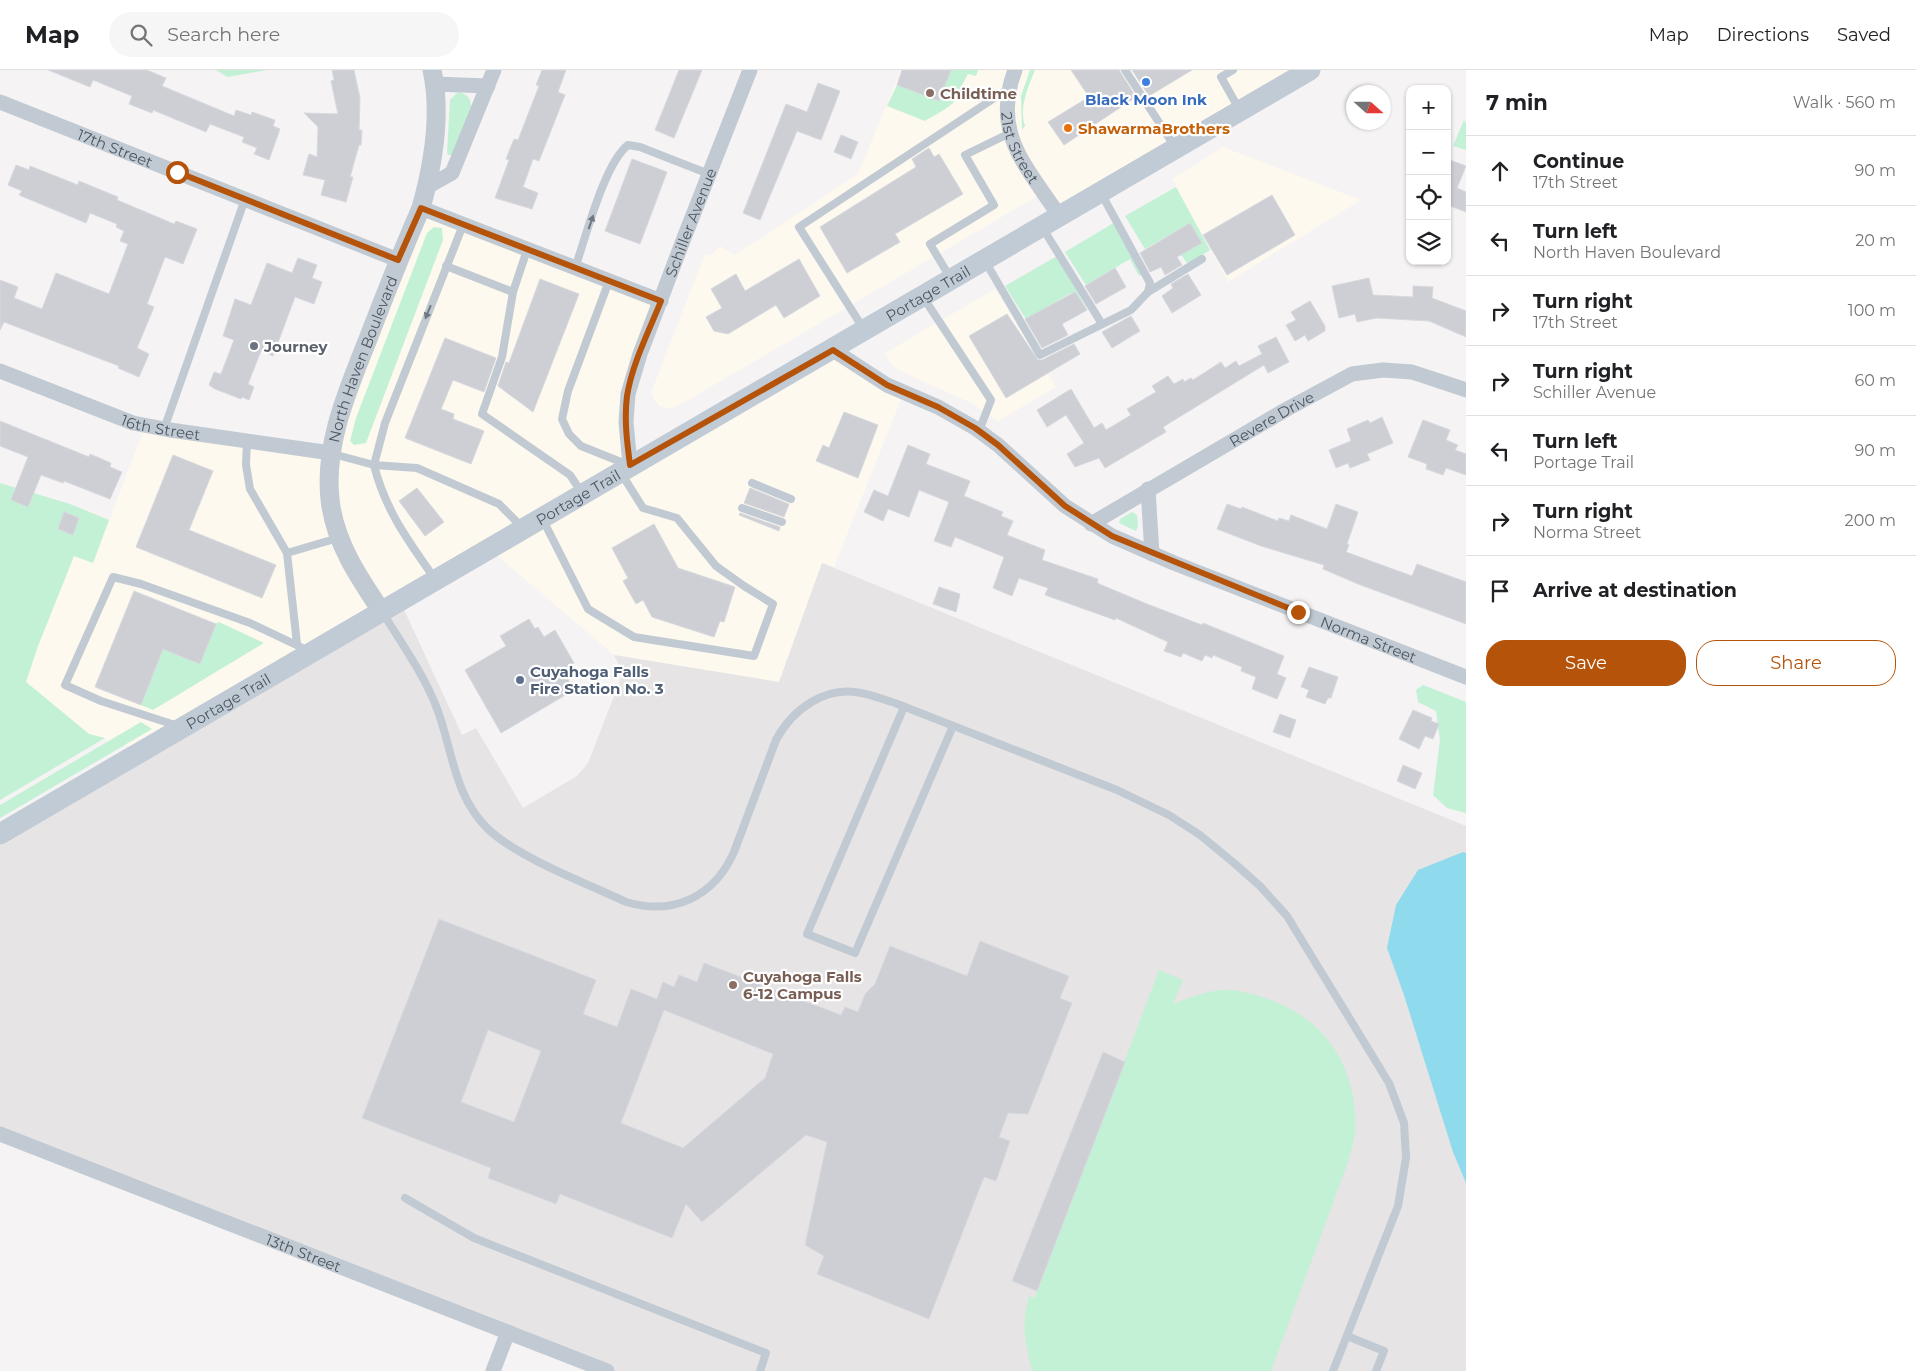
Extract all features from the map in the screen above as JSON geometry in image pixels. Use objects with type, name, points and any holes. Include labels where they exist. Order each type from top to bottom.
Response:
[{"type":"main road","name":"Portage Trail","points":[[0,834],[184,728],[305,648],[382,612],[625,468],[833,350],[864,330],[1240,111],[1289,75],[1310,70]]},
{"type":"street","points":[[427,187],[452,173],[494,70]]},
{"type":"street","name":"Schiller Avenue","points":[[625,468],[628,394],[640,354],[750,70]]},
{"type":"street","name":"21st Street","points":[[1015,70],[1008,89],[1006,113],[1010,132],[1051,222]]},
{"type":"street","points":[[433,77],[488,86]]},
{"type":"street","name":"North Haven Boulevard","points":[[382,612],[358,576],[340,538],[330,500],[331,453],[349,388],[398,260],[421,208],[427,187],[438,107],[433,77]]},
{"type":"street","name":"17th Street","points":[[0,102],[398,260]]},
{"type":"street","points":[[421,208],[661,301]]},
{"type":"street","name":"Norma Street","points":[[833,350],[887,385],[938,407],[979,431],[998,445],[1065,506],[1112,536],[1152,554],[1466,677]]},
{"type":"street","name":"Revere Drive","points":[[1091,524],[1308,397],[1352,374],[1383,370],[1412,372],[1466,390]]},
{"type":"street","name":"16th Street","points":[[0,372],[133,423],[331,453]]},
{"type":"street","points":[[1148,489],[1152,554]]},
{"type":"street","name":"13th Street","points":[[0,1134],[607,1371]]},
{"type":"street","points":[[493,1371],[508,1332]]},
{"type":"lane","points":[[1125,70],[1176,148]]},
{"type":"lane","points":[[1233,70],[1221,77],[1240,111]]},
{"type":"lane","points":[[864,330],[799,227],[1008,89]]},
{"type":"lane","points":[[952,280],[930,244],[994,205],[965,155],[1010,132]]},
{"type":"lane","points":[[575,268],[617,153],[628,145],[640,147],[709,174]]},
{"type":"lane","points":[[1101,193],[1150,283],[1148,292]]},
{"type":"lane","points":[[164,429],[245,199]]},
{"type":"lane","points":[[1051,222],[1102,324]]},
{"type":"lane","points":[[436,580],[404,535],[380,491],[374,465],[385,422],[463,225]]},
{"type":"lane","points":[[527,250],[513,292],[502,357],[482,414],[570,475],[583,494]]},
{"type":"lane","points":[[985,260],[1040,356],[1131,310],[1148,292],[1202,259]]},
{"type":"lane","points":[[446,266],[513,292]]},
{"type":"lane","points":[[542,518],[588,609],[634,637],[754,656],[773,604],[716,566],[677,518],[643,508],[625,468],[580,446],[569,434],[562,419],[568,391],[609,281]]},
{"type":"lane","points":[[923,297],[991,400],[979,431]]},
{"type":"lane","points":[[247,440],[246,465],[250,489],[288,553],[305,648]]},
{"type":"lane","points":[[331,453],[374,465],[417,468],[499,504],[523,529]]},
{"type":"lane","points":[[752,483],[792,499]]},
{"type":"lane","points":[[742,508],[782,522]]},
{"type":"lane","points":[[288,553],[340,538]]},
{"type":"lane","points":[[184,728],[101,701],[65,685],[113,577],[141,584],[250,623],[305,648]]},
{"type":"lane","points":[[382,612],[417,669],[436,705],[457,778],[468,805],[489,830],[514,849],[626,902],[644,908],[661,908],[702,894],[716,883],[727,868],[776,740],[784,726],[796,713],[813,701],[836,692],[860,692],[904,707],[1117,790],[1169,815],[1200,835],[1234,862],[1260,886],[1287,916],[1389,1083],[1404,1123],[1406,1158],[1398,1206],[1333,1371]]},
{"type":"lane","points":[[904,707],[807,934],[855,953],[953,726]]},
{"type":"lane","points":[[405,1198],[474,1238],[766,1353],[760,1371]]},
{"type":"lane","points":[[1347,1336],[1384,1351],[1376,1371]]},
{"type":"shaded area","points":[[901,70],[1310,70],[1060,217],[1043,193],[690,399],[670,409],[659,406],[652,396],[652,390],[705,254],[710,256],[720,246],[735,255],[858,174]]},
{"type":"shaded area","points":[[1223,147],[1361,200],[1228,282],[1172,179]]},
{"type":"shaded area","points":[[421,208],[661,301],[628,394],[630,465],[833,350],[904,392],[834,567],[822,563],[779,682],[614,655],[489,549],[145,751],[89,734],[26,682],[38,646],[74,556],[93,562],[143,432],[126,428],[133,423],[331,453]]},
{"type":"shaded area","points":[[995,289],[1056,387],[998,421],[969,402],[898,370],[891,364],[885,353]]},
{"type":"shaded area","name":"Cuyahoga Falls 6-12 Campus","points":[[822,563],[1466,826],[1466,1371],[609,1371],[0,1134],[0,836],[400,601],[462,735],[476,728],[523,808],[577,776],[588,763],[623,673],[614,655],[779,682]]},
{"type":"green space","points":[[216,70],[267,70],[227,77]]},
{"type":"green space","points":[[951,70],[978,70],[976,76],[968,74],[961,87],[964,88],[961,94],[953,104],[925,121],[887,106],[897,85],[938,101]]},
{"type":"green space","points":[[1030,70],[1035,70],[1025,97],[1023,119],[1025,126],[1022,130],[1021,96]]},
{"type":"green space","points":[[458,92],[468,97],[471,107],[452,155],[448,155],[450,100]]},
{"type":"green space","points":[[1464,120],[1466,123],[1466,150],[1453,146]]},
{"type":"green space","points":[[1176,187],[1210,250],[1188,264],[1181,255],[1201,243],[1190,223],[1145,249],[1125,216]]},
{"type":"green space","points":[[1117,221],[1144,273],[1139,276],[1130,259],[1086,285],[1065,252]]},
{"type":"green space","points":[[434,227],[442,228],[443,240],[366,443],[354,445],[350,441],[356,418],[427,233]]},
{"type":"green space","points":[[1057,256],[1087,309],[1082,313],[1071,293],[1026,319],[1005,286]]},
{"type":"green space","points":[[0,483],[70,504],[109,520],[93,563],[74,556],[38,646],[26,682],[89,734],[105,738],[0,800]]},
{"type":"green space","points":[[1132,512],[1137,515],[1138,526],[1136,531],[1119,523],[1120,519]]},
{"type":"green space","points":[[219,622],[264,643],[153,710],[141,705],[163,649]]},
{"type":"green space","points":[[1423,685],[1466,702],[1466,813],[1447,808],[1433,795],[1440,740],[1436,711],[1418,702],[1416,690]]},
{"type":"green space","points":[[141,722],[152,729],[0,818],[0,805]]},
{"type":"green space","points":[[1159,970],[1183,980],[1173,1004],[1221,990],[1249,993],[1287,1007],[1305,1018],[1321,1032],[1334,1049],[1344,1068],[1351,1088],[1355,1110],[1355,1133],[1348,1162],[1271,1371],[1032,1371],[1025,1334],[1025,1316],[1029,1296],[1035,1298]]},
{"type":"water","points":[[1463,852],[1466,853],[1466,1183],[1453,1152],[1404,995],[1387,948],[1396,905],[1418,870]]},
{"type":"building","points":[[48,70],[147,70],[166,78],[162,86],[234,116],[236,110],[251,115],[252,112],[275,120],[273,126],[280,129],[269,160],[254,154],[257,148],[242,142],[244,137],[210,124],[206,132],[153,110],[152,113],[129,104],[132,96],[93,80],[90,87]]},
{"type":"building","points":[[332,70],[354,70],[360,98],[359,130],[362,130],[361,145],[359,145],[350,177],[353,177],[346,202],[321,195],[325,180],[303,175],[309,154],[317,157],[318,127],[304,113],[338,114],[331,81],[334,80]]},
{"type":"building","points":[[542,70],[566,70],[558,92],[565,95],[539,161],[533,159],[523,187],[538,193],[532,209],[495,198],[509,160],[506,159],[514,139],[518,140],[539,86],[536,85]]},
{"type":"building","points":[[679,70],[702,70],[674,138],[655,130]]},
{"type":"building","name":"Childtime","points":[[902,70],[951,70],[939,101],[897,85]]},
{"type":"building","points":[[1071,70],[1119,70],[1136,97],[1064,145],[1048,122],[1089,97]]},
{"type":"building","points":[[1132,70],[1192,70],[1149,96]]},
{"type":"building","points":[[818,83],[840,91],[821,140],[797,131],[760,220],[743,213],[786,104],[807,112]]},
{"type":"building","points":[[841,135],[858,142],[851,159],[834,152]]},
{"type":"building","points":[[929,148],[934,157],[939,154],[963,194],[895,234],[900,242],[847,273],[820,227],[916,167],[912,159]]},
{"type":"building","points":[[632,159],[667,172],[640,244],[605,231]]},
{"type":"building","points":[[1451,160],[1466,166],[1457,188],[1466,192],[1466,212],[1451,206]]},
{"type":"building","points":[[16,165],[29,170],[30,166],[78,185],[79,181],[118,197],[117,200],[174,224],[176,221],[197,229],[183,264],[165,257],[147,304],[154,307],[137,348],[149,354],[139,377],[118,368],[119,366],[4,322],[0,330],[0,280],[18,287],[14,298],[42,309],[56,273],[109,294],[128,244],[120,241],[124,231],[116,227],[117,224],[90,213],[86,223],[19,195],[22,191],[8,185]]},
{"type":"building","points":[[1272,195],[1295,235],[1227,275],[1203,235]]},
{"type":"building","points":[[1190,223],[1202,243],[1177,257],[1182,265],[1165,275],[1161,267],[1150,272],[1140,253]]},
{"type":"building","name":"Journey","points":[[298,258],[317,265],[312,278],[322,282],[314,304],[295,297],[273,356],[261,351],[248,384],[254,387],[249,400],[242,397],[241,399],[209,385],[214,372],[221,374],[234,340],[223,336],[235,299],[251,305],[267,263],[292,273]]},
{"type":"building","points":[[799,259],[820,296],[784,318],[776,305],[728,334],[714,331],[706,317],[722,308],[711,289],[736,274],[745,291]]},
{"type":"building","points":[[1115,268],[1126,287],[1096,304],[1085,286]]},
{"type":"building","points":[[1188,274],[1201,295],[1172,313],[1162,296],[1173,288],[1171,284]]},
{"type":"building","points":[[1369,278],[1373,295],[1413,297],[1413,286],[1433,287],[1432,298],[1466,311],[1466,337],[1429,321],[1377,318],[1357,322],[1355,314],[1339,318],[1332,286]]},
{"type":"building","points":[[540,279],[579,294],[533,412],[498,386],[506,362],[509,363]]},
{"type":"building","points":[[1075,292],[1087,310],[1062,324],[1068,335],[1042,348],[1025,319]]},
{"type":"building","points":[[1310,301],[1325,326],[1325,331],[1308,341],[1305,335],[1295,341],[1286,325],[1296,320],[1291,312]]},
{"type":"building","points":[[1007,314],[1038,360],[1042,360],[1074,344],[1080,354],[1006,398],[969,336]]},
{"type":"building","points":[[1131,316],[1140,331],[1112,348],[1102,332]]},
{"type":"building","points":[[1276,337],[1289,362],[1268,373],[1264,365],[1163,427],[1166,432],[1105,468],[1099,458],[1075,467],[1067,454],[1084,443],[1066,415],[1047,427],[1037,410],[1071,389],[1094,428],[1102,423],[1106,430],[1131,415],[1127,409],[1156,392],[1152,386],[1168,376],[1174,384],[1183,379],[1184,382],[1191,378],[1193,380],[1221,362],[1225,368],[1236,361],[1239,366],[1262,354],[1258,346]]},
{"type":"building","points":[[445,338],[496,358],[484,392],[453,380],[441,409],[454,414],[453,419],[484,431],[471,464],[405,438]]},
{"type":"building","points":[[844,412],[878,425],[858,478],[816,461],[823,445],[829,448]]},
{"type":"building","points":[[1382,417],[1393,443],[1367,454],[1370,460],[1350,468],[1348,463],[1336,468],[1329,450],[1351,441],[1347,429],[1368,420],[1370,423]]},
{"type":"building","points":[[1423,420],[1450,430],[1446,440],[1458,445],[1455,450],[1466,454],[1466,475],[1446,468],[1443,475],[1426,469],[1427,464],[1408,457]]},
{"type":"building","points":[[0,421],[89,457],[90,454],[111,463],[110,467],[122,472],[110,499],[64,481],[63,483],[41,475],[28,507],[11,500],[28,457],[0,446]]},
{"type":"building","points":[[908,445],[930,454],[926,464],[970,481],[964,496],[1003,512],[1001,516],[1013,521],[1007,535],[1045,550],[1042,560],[1098,579],[1097,583],[1147,604],[1202,625],[1203,623],[1284,656],[1277,674],[1286,678],[1277,699],[1252,689],[1256,677],[1241,671],[1242,667],[1213,655],[1212,658],[1205,655],[1202,661],[1183,653],[1181,657],[1164,651],[1168,642],[1116,618],[1115,620],[1045,595],[1048,588],[1019,578],[1012,596],[993,588],[1004,557],[955,537],[951,547],[934,541],[949,502],[919,490],[909,517],[888,509],[883,521],[864,512],[874,490],[888,496]]},
{"type":"building","points":[[173,455],[213,471],[189,530],[276,565],[262,598],[136,547]]},
{"type":"building","points":[[417,488],[444,522],[425,536],[399,501]]},
{"type":"building","points":[[750,488],[789,504],[784,517],[744,503]]},
{"type":"building","points":[[1227,504],[1241,509],[1242,507],[1278,521],[1279,518],[1289,521],[1291,515],[1327,529],[1336,504],[1358,512],[1346,552],[1412,576],[1417,564],[1466,582],[1466,624],[1358,584],[1323,569],[1324,565],[1261,546],[1217,529]]},
{"type":"building","points":[[64,512],[79,518],[73,535],[58,529]]},
{"type":"building","points":[[740,513],[780,527],[779,531],[739,515]]},
{"type":"building","points":[[654,524],[678,568],[735,587],[724,622],[720,621],[714,637],[652,617],[643,600],[636,604],[623,581],[628,578],[612,548]]},
{"type":"building","points":[[939,587],[960,594],[956,612],[933,604]]},
{"type":"building","points":[[134,591],[216,624],[200,664],[163,649],[141,705],[95,687]]},
{"type":"building","name":"Cuyahoga Falls Fire Station No. 3","points":[[529,619],[535,629],[538,627],[544,637],[555,630],[574,663],[563,670],[574,690],[501,733],[465,670],[506,646],[500,636]]},
{"type":"building","points":[[1309,667],[1338,677],[1331,698],[1328,698],[1325,704],[1306,697],[1309,690],[1301,687]]},
{"type":"building","points":[[1413,710],[1432,718],[1431,721],[1439,724],[1433,739],[1425,736],[1419,749],[1399,739]]},
{"type":"building","points":[[1280,714],[1296,720],[1290,738],[1273,732]]},
{"type":"building","points":[[1403,765],[1422,773],[1415,789],[1397,781]]},
{"type":"building","points":[[439,919],[596,980],[583,1014],[617,1027],[631,989],[657,999],[663,982],[674,987],[679,975],[697,982],[704,963],[841,1015],[845,1007],[858,1012],[865,994],[875,984],[890,946],[967,976],[980,941],[1069,976],[1060,998],[1072,1003],[1028,1114],[1008,1113],[999,1137],[1010,1141],[996,1181],[984,1177],[929,1319],[817,1274],[824,1256],[805,1245],[827,1142],[806,1135],[702,1222],[686,1204],[672,1238],[560,1194],[556,1204],[488,1178],[491,1168],[362,1118]],"holes":[[[664,1010],[773,1054],[765,1078],[683,1148],[621,1123]],[[488,1030],[541,1051],[514,1122],[461,1102]]]},
{"type":"building","points":[[1103,1052],[1125,1062],[1037,1291],[1012,1281]]},
{"type":"place","name":"Black Moon Ink","points":[[1146,82]]},
{"type":"place","name":"Childtime","points":[[930,93]]},
{"type":"place","name":"ShawarmaBrothers","points":[[1068,128]]},
{"type":"place","name":"Journey","points":[[254,346]]},
{"type":"place","name":"Cuyahoga Falls Fire Station No. 3","points":[[520,680]]},
{"type":"place","name":"Cuyahoga Falls 6-12 Campus","points":[[733,985]]},
{"type":"route","points":[[177,172],[398,260],[421,208],[661,301],[640,354],[628,394],[626,422],[630,465],[833,350],[887,385],[938,407],[975,428],[998,445],[1065,506],[1112,536],[1174,563],[1298,612]]}]
